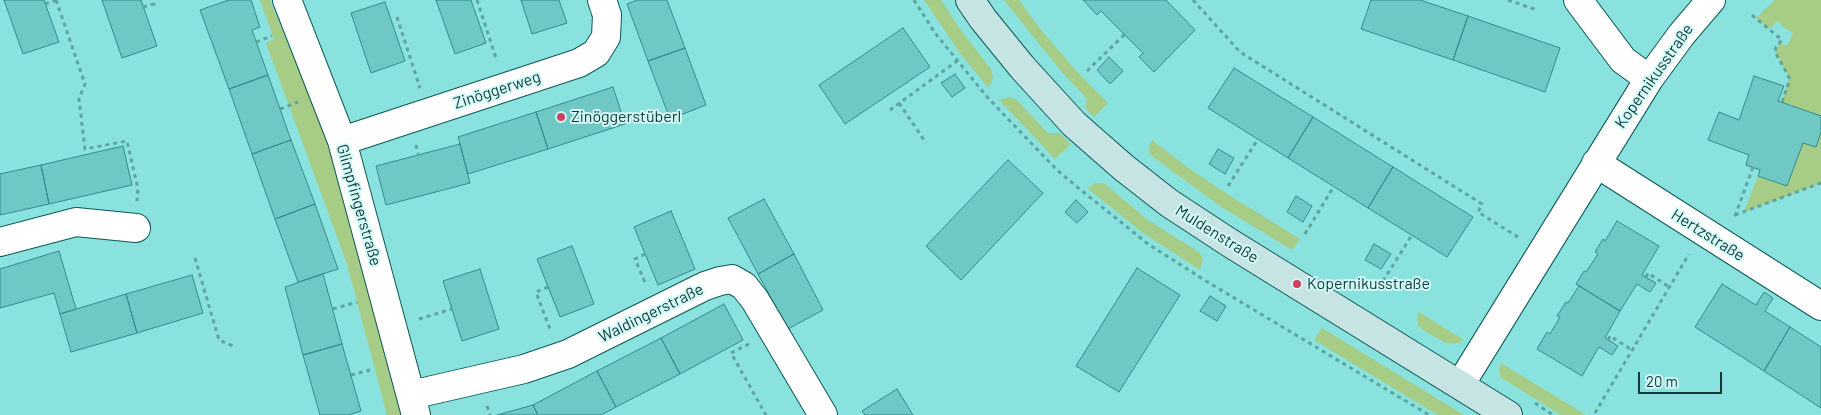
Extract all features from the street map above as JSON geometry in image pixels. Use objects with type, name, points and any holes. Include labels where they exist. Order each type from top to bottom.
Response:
[{"type":"main road","name":"Muldenstraße","points":[[970,0],[1022,67],[1074,124],[1122,167],[1169,203],[1207,228],[1508,415]]},
{"type":"street","name":"Glimpfingerstraße","points":[[286,0],[342,141],[414,405]]},
{"type":"street","name":"Zinöggerweg","points":[[342,141],[580,63],[596,53],[606,36],[607,15],[602,0]]},
{"type":"street","points":[[1578,0],[1623,60],[1649,79]]},
{"type":"street","name":"Kopernikusstraße","points":[[1460,385],[1649,79],[1682,34],[1711,0]]},
{"type":"street","name":"Hertzstraße","points":[[1596,164],[1821,306]]},
{"type":"street","points":[[0,242],[76,222],[136,228]]},
{"type":"street","name":"Waldingerstraße","points":[[414,405],[568,354],[720,280],[732,279],[744,286],[754,300],[823,415]]},
{"type":"path","points":[[45,4],[57,0],[85,84],[79,99],[85,149],[127,140],[138,189],[136,228]]},
{"type":"path","points":[[143,7],[154,4],[152,0]]},
{"type":"path","points":[[477,0],[505,88]]},
{"type":"path","points":[[1193,0],[1240,52],[1482,204],[1478,212],[1520,238]]},
{"type":"path","points":[[1508,0],[1537,10]]},
{"type":"path","points":[[1752,15],[1782,40],[1775,52],[1789,77],[1782,102]]},
{"type":"path","points":[[397,17],[428,113]]},
{"type":"path","points":[[1087,72],[1125,34]]},
{"type":"path","points":[[890,110],[957,61]]},
{"type":"path","points":[[899,103],[926,143]]},
{"type":"path","points":[[1228,186],[1258,139]]},
{"type":"path","points":[[1733,222],[1753,167]]},
{"type":"path","points":[[1735,216],[1821,184]]},
{"type":"path","points":[[1305,234],[1334,186]]},
{"type":"path","points":[[1383,282],[1412,235]]},
{"type":"path","points":[[1595,413],[1690,252]]},
{"type":"path","points":[[645,254],[635,259],[650,293]]},
{"type":"path","points":[[195,258],[219,340],[236,346]]},
{"type":"path","points":[[1646,277],[1648,273],[1669,287]]},
{"type":"path","points":[[548,287],[536,292],[553,338]]},
{"type":"path","points":[[415,320],[452,310]]},
{"type":"path","points":[[766,415],[731,353],[773,332]]},
{"type":"path","points":[[1608,340],[1610,336],[1632,350]]},
{"type":"path","points":[[351,376],[370,370]]},
{"type":"green space","points":[[260,0],[270,0],[323,129],[346,204],[402,415],[387,415],[347,264],[266,43],[274,39]]},
{"type":"green space","points":[[924,0],[941,0],[991,69],[992,83],[988,87],[962,56]]},
{"type":"green space","points":[[1004,0],[1019,0],[1041,30],[1080,75],[1108,103],[1094,117],[1085,108],[1087,99],[1061,71]]},
{"type":"green space","points":[[1775,0],[1821,0],[1821,116],[1782,102],[1789,77],[1775,52],[1779,43],[1787,46],[1793,33],[1783,27],[1778,21],[1769,29],[1756,18]]},
{"type":"green space","points":[[1009,97],[1016,99],[1048,133],[1060,133],[1071,144],[1055,159],[999,100]]},
{"type":"green space","points":[[1821,132],[1821,183],[1744,212],[1758,176],[1787,186],[1803,143],[1816,147]]},
{"type":"green space","points":[[1152,140],[1224,192],[1300,239],[1292,250],[1220,206],[1153,157],[1149,152]]},
{"type":"green space","points":[[1096,183],[1104,183],[1149,221],[1199,252],[1203,259],[1200,270],[1142,232],[1087,188]]},
{"type":"green space","points":[[1419,312],[1464,340],[1455,344],[1446,343],[1423,330],[1418,325],[1417,318]]},
{"type":"green space","points":[[1322,328],[1464,415],[1438,415],[1314,340]]},
{"type":"green space","points":[[1501,363],[1586,415],[1561,415],[1500,377]]},
{"type":"building","points":[[4,0],[44,0],[59,42],[23,54]]},
{"type":"building","points":[[102,0],[141,0],[157,46],[122,58]]},
{"type":"building","points":[[229,0],[251,0],[260,27],[252,30],[268,75],[229,89],[200,10]]},
{"type":"building","points":[[436,0],[471,0],[486,43],[455,54]]},
{"type":"building","points":[[521,0],[559,0],[567,23],[532,34]]},
{"type":"building","points":[[637,0],[667,0],[685,48],[648,61],[627,4]]},
{"type":"building","points":[[1083,0],[1166,0],[1195,30],[1154,72],[1139,57],[1143,53],[1101,11],[1097,15]]},
{"type":"building","points":[[1371,0],[1420,0],[1468,16],[1453,60],[1361,29]]},
{"type":"building","points":[[385,2],[405,61],[371,73],[351,13]]},
{"type":"building","points":[[1468,16],[1560,48],[1545,92],[1453,60]]},
{"type":"building","points":[[903,28],[930,67],[845,124],[819,85]]},
{"type":"building","points":[[685,48],[706,105],[670,119],[648,61]]},
{"type":"building","points":[[1109,57],[1123,71],[1110,84],[1097,70]]},
{"type":"building","points":[[1234,68],[1313,117],[1288,158],[1208,108]]},
{"type":"building","points":[[955,74],[965,88],[952,97],[941,83]]},
{"type":"building","points":[[268,75],[291,140],[252,154],[229,89]]},
{"type":"building","points":[[1754,76],[1784,86],[1778,101],[1821,116],[1821,132],[1816,147],[1803,143],[1787,186],[1758,176],[1760,170],[1746,165],[1749,155],[1708,140],[1719,112],[1739,120]]},
{"type":"building","points":[[613,87],[625,124],[548,149],[536,112]]},
{"type":"building","points":[[536,112],[548,149],[468,174],[458,137]]},
{"type":"building","points":[[1313,117],[1393,167],[1368,208],[1288,158]]},
{"type":"building","points":[[291,140],[315,204],[275,219],[252,154]]},
{"type":"building","points":[[460,144],[470,183],[386,205],[376,166]]},
{"type":"building","points":[[123,146],[132,185],[49,204],[41,165]]},
{"type":"building","points":[[1218,149],[1234,158],[1225,174],[1209,164]]},
{"type":"building","points":[[1008,160],[1043,193],[961,280],[926,246]]},
{"type":"building","points":[[41,165],[49,204],[0,215],[0,174]]},
{"type":"building","points":[[1393,167],[1473,217],[1447,257],[1368,208]]},
{"type":"building","points":[[1296,196],[1312,206],[1303,222],[1287,212]]},
{"type":"building","points":[[764,199],[794,254],[758,274],[728,218]]},
{"type":"building","points":[[1076,200],[1088,212],[1077,223],[1065,212]]},
{"type":"building","points":[[315,204],[338,269],[298,282],[275,219]]},
{"type":"building","points":[[671,211],[695,269],[658,285],[634,227]]},
{"type":"building","points":[[1617,221],[1659,246],[1642,275],[1656,283],[1650,292],[1637,284],[1620,311],[1576,284],[1598,254],[1595,252],[1603,239],[1605,241]]},
{"type":"building","points":[[1374,244],[1391,254],[1381,269],[1365,260]]},
{"type":"building","points":[[572,246],[594,304],[560,317],[537,259]]},
{"type":"building","points":[[59,251],[76,309],[60,314],[54,293],[0,308],[0,269]]},
{"type":"building","points":[[794,254],[823,310],[788,329],[758,274]]},
{"type":"building","points":[[1137,268],[1180,295],[1119,392],[1076,366]]},
{"type":"building","points":[[480,269],[499,329],[462,341],[443,281]]},
{"type":"building","points":[[323,274],[342,344],[303,355],[285,287]]},
{"type":"building","points":[[192,275],[203,313],[137,333],[126,294]]},
{"type":"building","points":[[1722,284],[1756,305],[1764,292],[1773,298],[1765,311],[1790,327],[1764,371],[1695,327]]},
{"type":"building","points":[[1579,286],[1620,311],[1605,338],[1618,346],[1612,355],[1599,347],[1582,376],[1537,349],[1547,332],[1550,334],[1560,317],[1557,316]]},
{"type":"building","points":[[126,294],[137,333],[71,352],[60,314]]},
{"type":"building","points":[[1210,296],[1226,306],[1217,321],[1200,311]]},
{"type":"building","points":[[724,304],[743,340],[680,374],[661,338]]},
{"type":"building","points":[[1790,327],[1821,347],[1821,408],[1764,371]]},
{"type":"building","points":[[661,338],[680,374],[616,407],[597,371]]},
{"type":"building","points":[[342,344],[361,411],[348,415],[320,415],[303,355]]},
{"type":"building","points":[[597,371],[616,407],[601,415],[538,415],[533,405]]},
{"type":"building","points":[[897,389],[913,415],[865,415],[862,411]]},
{"type":"building","points":[[533,405],[538,415],[497,415]]},
{"type":"place","name":"Zinöggerstüberl","points":[[561,117]]},
{"type":"place","name":"Kopernikusstraße","points":[[1297,284]]}]
